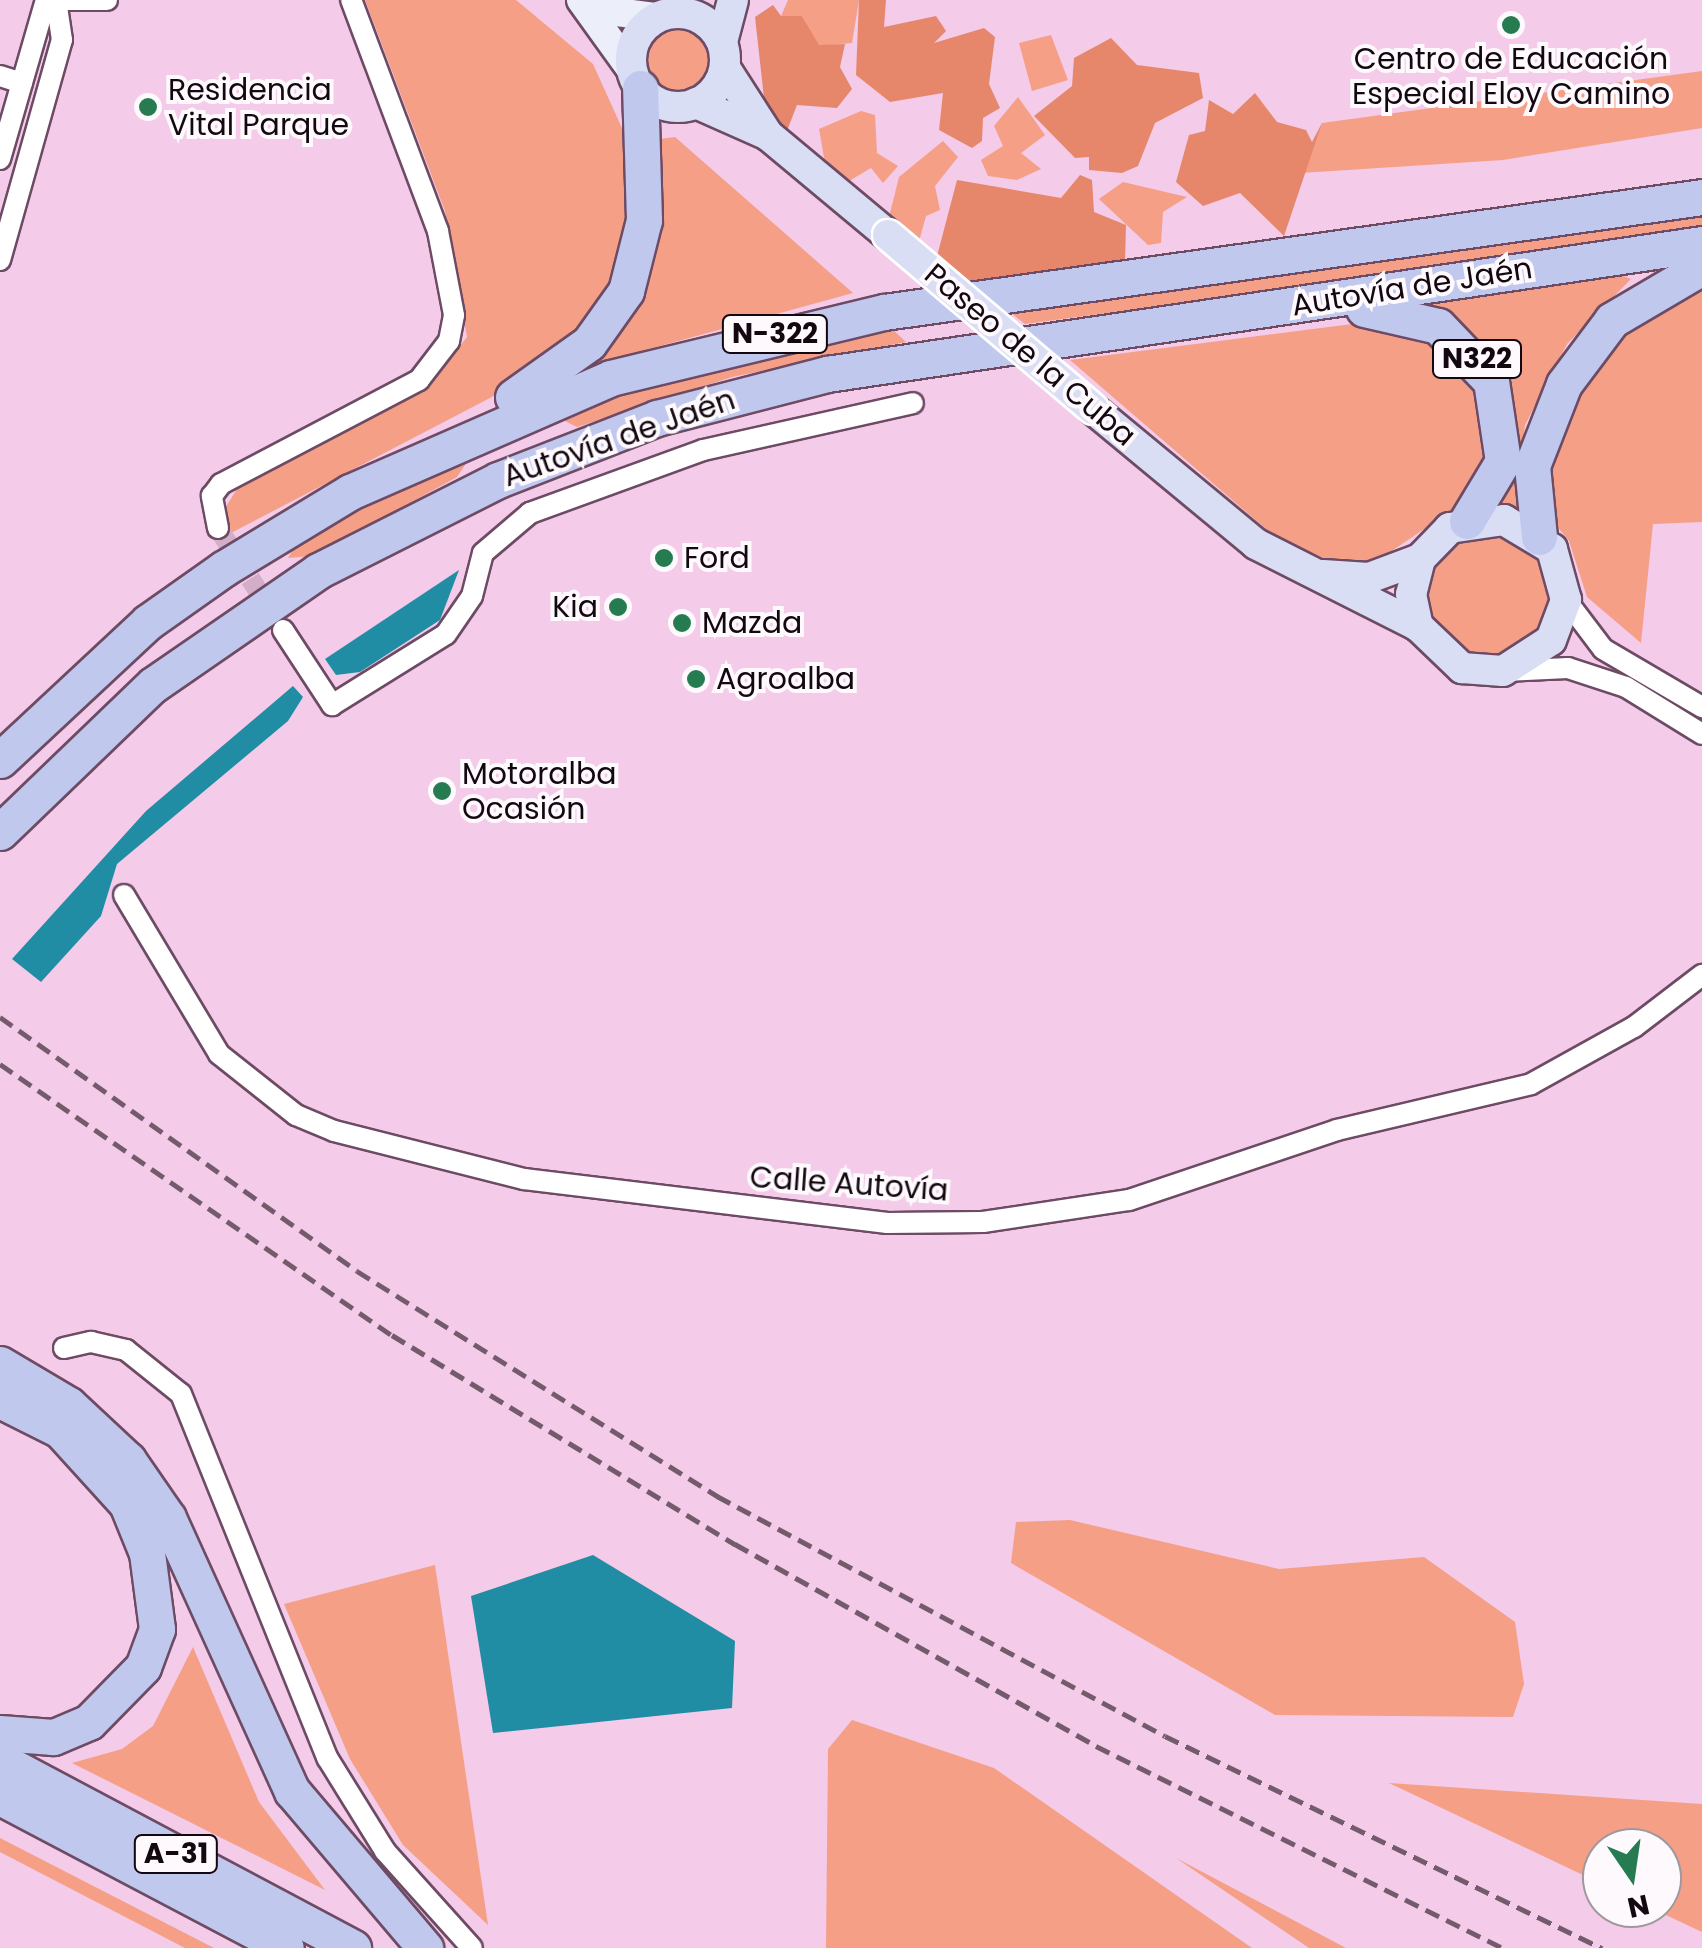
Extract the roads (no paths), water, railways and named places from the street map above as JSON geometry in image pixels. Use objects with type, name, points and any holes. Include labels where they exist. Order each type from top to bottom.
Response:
[{"type":"highway","points":[[350,492],[559,370],[609,317],[644,220],[636,80]]},
{"type":"highway","name":"Autovía de Jaén","points":[[0,760],[66,695],[163,611],[350,492],[484,427],[734,342],[884,312],[1702,197]]},
{"type":"highway","name":"Autovía de Jaén","points":[[0,832],[153,685],[318,571],[498,480],[658,418],[827,374],[1702,244]]},
{"type":"highway","name":"N322","points":[[1539,538],[1532,466],[1564,384],[1612,320],[1702,268]]},
{"type":"highway","name":"N322","points":[[1313,302],[1413,314],[1478,360],[1499,402],[1504,444],[1499,477],[1467,522]]},
{"type":"highway","points":[[0,1364],[24,1400],[88,1438],[168,1518],[292,1791],[425,1948]]},
{"type":"highway","points":[[0,1733],[52,1737],[89,1722],[144,1667],[157,1629],[147,1553],[127,1504],[88,1438]]},
{"type":"highway","name":"A-31","points":[[0,1760],[353,1948]]},
{"type":"highway","name":"A-31","points":[[0,1797],[286,1948]]},
{"type":"highway","points":[[163,1883],[251,1948]]},
{"type":"main road","points":[[587,5],[636,80],[667,106],[696,103],[724,55],[733,0]]},
{"type":"main road","points":[[587,5],[656,18],[693,6],[724,55]]},
{"type":"main road","points":[[636,80],[632,46],[656,18]]},
{"type":"main road","name":"Paseo de la Cuba","points":[[724,55],[768,135]]},
{"type":"main road","name":"Paseo de la Cuba","points":[[696,103],[768,135],[1093,410],[1296,570],[1418,626]]},
{"type":"main road","points":[[1296,570],[1369,578],[1420,559],[1467,522],[1504,520],[1539,538],[1560,566],[1566,600],[1552,640],[1503,671],[1462,668],[1418,626],[1412,594],[1420,559]]},
{"type":"street","points":[[0,159],[46,0]]},
{"type":"street","points":[[0,260],[62,40],[59,0],[107,0]]},
{"type":"street","points":[[218,528],[212,496],[221,484],[407,387],[449,341],[454,315],[431,206],[401,148],[351,0]]},
{"type":"street","points":[[0,76],[22,83]]},
{"type":"street","points":[[283,630],[332,705],[446,634],[472,596],[483,553],[530,513],[703,450],[913,403]]},
{"type":"street","points":[[1566,600],[1603,649],[1702,707]]},
{"type":"street","points":[[1503,671],[1568,668],[1626,687],[1702,734]]},
{"type":"street","name":"Calle Autovía","points":[[124,895],[219,1054],[309,1120],[524,1179],[887,1223],[983,1222],[1129,1200],[1337,1130],[1531,1084],[1634,1027],[1702,975]]},
{"type":"street","points":[[64,1348],[91,1342],[126,1350],[181,1394],[320,1745],[385,1850],[472,1948]]},
{"type":"water","points":[[459,570],[440,620],[360,672],[336,675],[325,659]]},
{"type":"water","points":[[293,686],[303,697],[288,721],[117,864],[101,916],[41,982],[12,959],[146,811]]},
{"type":"water","points":[[593,1555],[735,1641],[732,1708],[493,1733],[471,1596]]},
{"type":"tunnel","points":[[218,528],[283,630]]},
{"type":"railway","points":[[0,1017],[357,1271],[717,1496],[1165,1736],[1602,1948]]},
{"type":"railway","points":[[0,1064],[392,1335],[735,1544],[1096,1746],[1503,1948]]},
{"type":"place","name":"Centro de Educación Especial Eloy Camino","points":[[1511,25]]},
{"type":"place","name":"Residencia Vital Parque","points":[[148,107]]},
{"type":"place","name":"Ford","points":[[664,558]]},
{"type":"place","name":"Kia","points":[[618,607]]},
{"type":"place","name":"Mazda","points":[[682,623]]},
{"type":"place","name":"Agroalba","points":[[696,679]]},
{"type":"place","name":"Motoralba Ocasión","points":[[442,791]]}]
